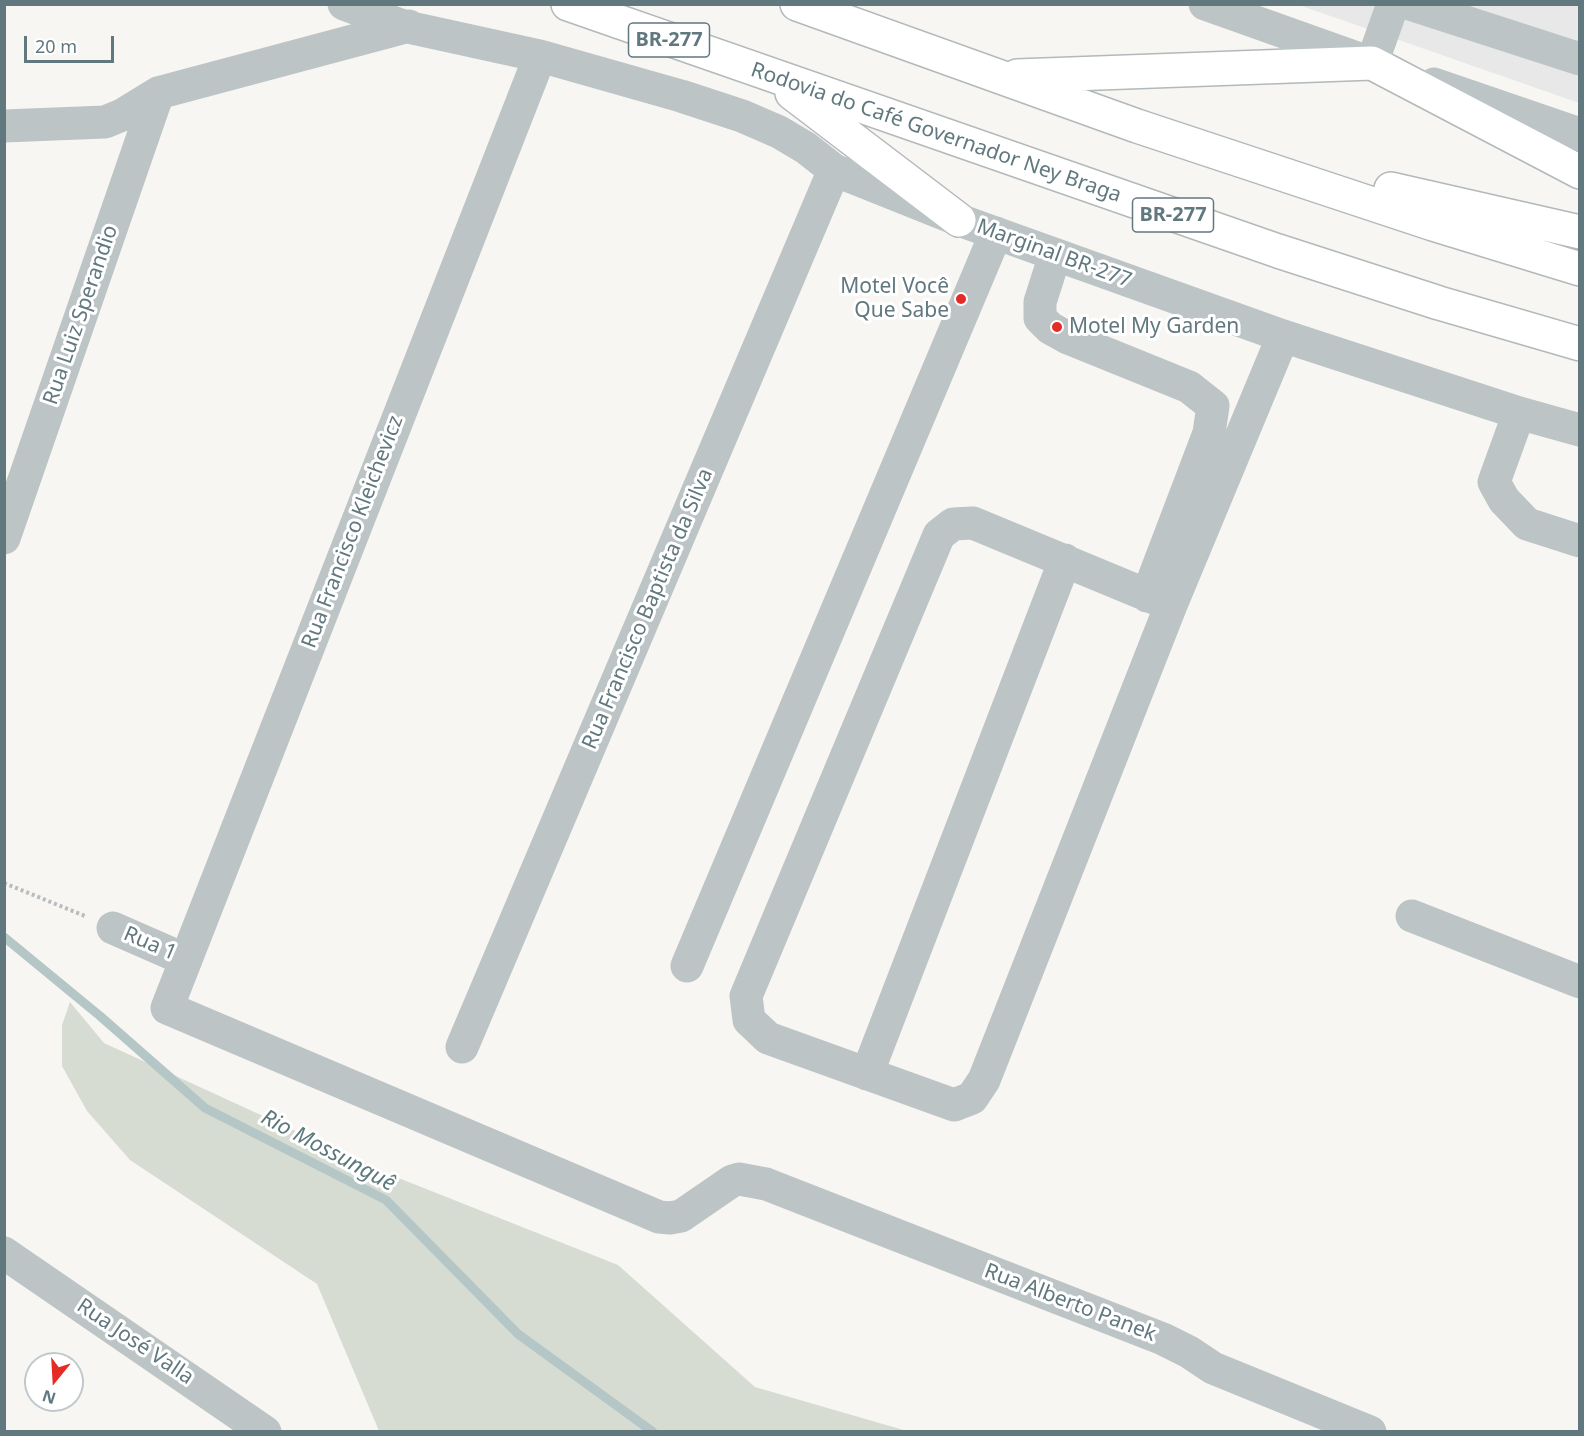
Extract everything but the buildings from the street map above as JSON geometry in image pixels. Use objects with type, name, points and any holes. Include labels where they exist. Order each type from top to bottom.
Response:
[{"type":"highway","name":"Rodovia do Café Governador Ney Braga","points":[[568,4],[769,76],[1278,251],[1439,303],[1580,344]]},
{"type":"highway","points":[[797,4],[1137,126],[1433,224],[1580,269]]},
{"type":"highway","points":[[1000,77],[1372,63],[1580,172]]},
{"type":"highway","points":[[769,76],[959,220]]},
{"type":"highway","points":[[1137,126],[1439,201],[1580,232]]},
{"type":"street","name":"Marginal BR-277","points":[[344,4],[403,26],[462,24],[540,56],[681,96],[742,116],[797,142],[834,170],[959,220],[1283,336],[1519,413],[1580,430]]},
{"type":"street","points":[[1205,4],[1580,134]]},
{"type":"street","points":[[1372,63],[1393,4]]},
{"type":"street","points":[[1410,4],[1580,58]]},
{"type":"street","points":[[4,126],[105,122],[122,115],[158,93],[403,26]]},
{"type":"street","name":"Rua Francisco Kleichevicz","points":[[167,1008],[540,56]]},
{"type":"street","name":"Rua Luiz Sperandio","points":[[4,538],[158,93]]},
{"type":"street","name":"Rua Francisco Baptista da Silva","points":[[462,1047],[834,170]]},
{"type":"street","points":[[687,966],[996,233]]},
{"type":"street","points":[[1055,255],[1040,302],[1040,318],[1050,328],[1068,338],[1189,387],[1213,405],[1209,433],[1159,601],[984,1080],[972,1098],[954,1105],[768,1038],[749,1020],[746,996],[939,535],[953,524],[973,523],[1159,601]]},
{"type":"street","points":[[1159,601],[1283,336]]},
{"type":"street","points":[[1519,413],[1494,482],[1504,500],[1527,524],[1580,541]]},
{"type":"street","points":[[867,1074],[1065,561]]},
{"type":"street","points":[[1412,916],[1580,982]]},
{"type":"street","name":"Rua 1","points":[[113,928],[186,960]]},
{"type":"street","name":"Rua Alberto Panek","points":[[167,1008],[659,1217],[681,1216],[732,1181],[739,1179],[766,1184],[1163,1339],[1213,1368],[1370,1431]]},
{"type":"street","name":"Rua José Valla","points":[[4,1253],[265,1431]]},
{"type":"path","points":[[4,882],[113,928]]},
{"type":"shaded area","points":[[1299,5],[1579,5],[1579,103]]},
{"type":"shaded area","points":[[70,1002],[104,1043],[396,1177],[618,1265],[755,1387],[907,1431],[379,1431],[317,1284],[130,1160],[87,1111],[62,1066],[62,1025]]},
{"type":"waterway","name":"Rio Mossunguê","points":[[4,937],[100,1016],[205,1108],[386,1200],[518,1334],[653,1432]]},
{"type":"place","name":"Motel Você Que Sabe","points":[[961,299]]},
{"type":"place","name":"Motel My Garden","points":[[1057,327]]}]
